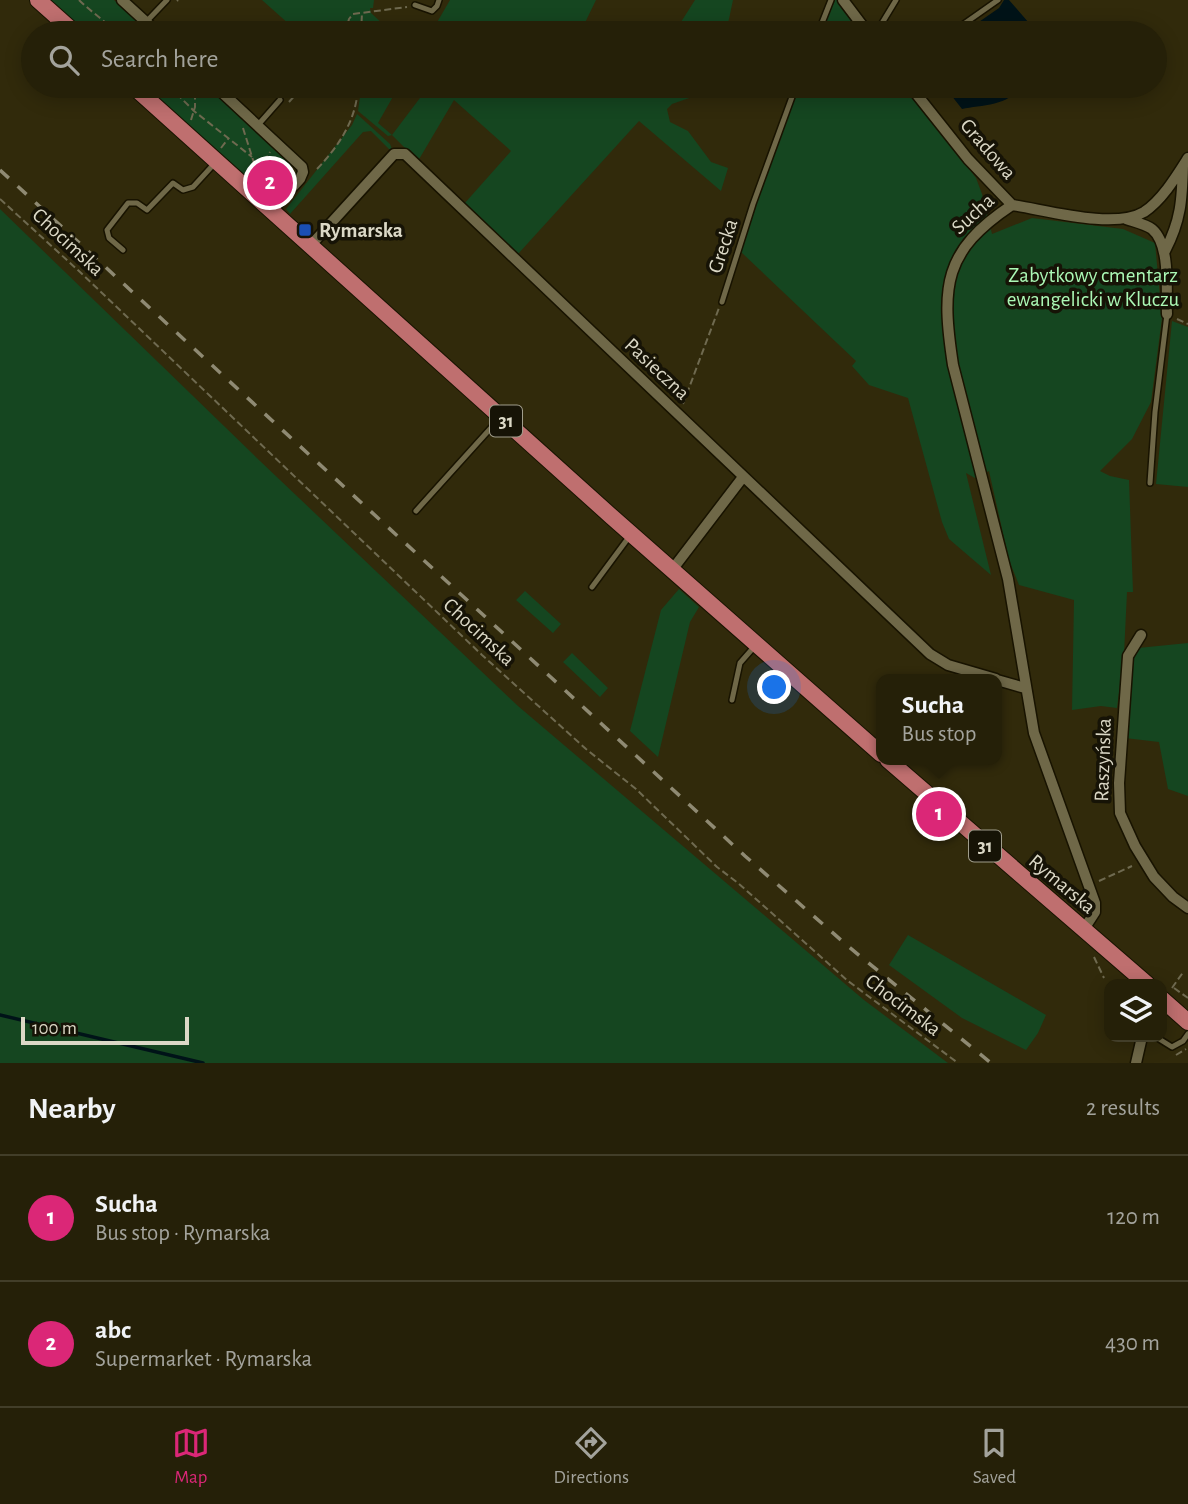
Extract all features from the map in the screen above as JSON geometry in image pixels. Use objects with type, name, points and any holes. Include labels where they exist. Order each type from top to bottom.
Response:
[{"type":"main road","points":[[38,0],[62,21]]},
{"type":"main road","name":"31","points":[[146,98],[186,134],[220,153],[272,210],[311,246],[876,750]]},
{"type":"main road","name":"Rymarska","points":[[894,765],[1141,979]]},
{"type":"main road","points":[[1168,993],[1188,1022]]},
{"type":"street","points":[[122,0],[145,21]]},
{"type":"street","points":[[843,0],[859,21]]},
{"type":"street","points":[[228,98],[296,160],[303,172],[272,210]]},
{"type":"street","name":"Gradowa","points":[[919,98],[968,159],[1012,205]]},
{"type":"street","name":"Pasieczna","points":[[311,246],[394,154],[405,154],[930,654],[948,665],[979,674]]},
{"type":"street","points":[[1126,219],[1144,211],[1155,202],[1186,162]]},
{"type":"street","points":[[1165,251],[1182,206],[1186,162]]},
{"type":"street","name":"Sucha","points":[[1084,929],[1096,908],[1039,750],[1025,688],[1009,579],[959,391],[949,337],[948,315],[952,272],[958,255],[982,226],[1012,205],[1104,220],[1126,219]]},
{"type":"street","points":[[1126,219],[1150,228],[1165,251],[1167,314]]},
{"type":"street","points":[[672,570],[743,477]]},
{"type":"street","name":"Raszyńska","points":[[1141,635],[1128,656],[1118,792],[1122,821],[1144,861],[1166,890],[1188,908]]},
{"type":"street","name":"Pasieczna","points":[[1002,681],[1025,688]]},
{"type":"street","points":[[1136,1063],[1141,1042]]},
{"type":"lane","points":[[147,21],[167,0]]},
{"type":"lane","points":[[415,5],[432,11],[439,0]]},
{"type":"lane","points":[[823,21],[831,0]]},
{"type":"lane","points":[[883,21],[895,0]]},
{"type":"lane","points":[[968,21],[998,0]]},
{"type":"lane","name":"Grecka","points":[[722,302],[761,181],[792,98]]},
{"type":"lane","points":[[258,125],[280,100]]},
{"type":"lane","points":[[123,250],[108,237],[107,230],[128,203],[136,203],[147,210],[173,183],[183,190],[194,187],[220,153]]},
{"type":"lane","points":[[1150,483],[1155,412],[1167,314]]},
{"type":"lane","points":[[416,511],[501,416]]},
{"type":"lane","points":[[592,587],[631,534]]},
{"type":"lane","points":[[732,700],[740,663],[757,644]]},
{"type":"lane","points":[[1164,1042],[1172,1047],[1179,1045],[1188,1034]]},
{"type":"path","points":[[79,0],[105,21]]},
{"type":"path","points":[[348,21],[354,14],[362,12],[415,5]]},
{"type":"path","points":[[362,12],[362,21]]},
{"type":"path","points":[[181,98],[252,157]]},
{"type":"path","points":[[186,134],[194,111],[195,98]]},
{"type":"path","points":[[288,103],[292,98]]},
{"type":"path","points":[[317,169],[331,154],[355,116],[357,98]]},
{"type":"path","points":[[243,112],[243,127],[260,182]]},
{"type":"path","points":[[220,153],[229,138]]},
{"type":"path","points":[[258,172],[276,142]]},
{"type":"path","name":"Chocimska","points":[[0,199],[482,655],[586,749],[636,789],[718,867],[848,981],[958,1063]]},
{"type":"path","name":"Grecka","points":[[678,415],[722,302]]},
{"type":"path","points":[[1089,886],[1144,861]]},
{"type":"path","points":[[1094,956],[1104,978]]},
{"type":"path","points":[[1184,971],[1168,993],[1188,998]]},
{"type":"green space","points":[[47,0],[114,0],[138,21],[71,21]]},
{"type":"green space","points":[[262,0],[374,0],[371,13],[380,21],[286,21]]},
{"type":"green space","points":[[450,0],[596,0],[586,21],[438,21]]},
{"type":"green space","points":[[695,0],[733,0],[729,21],[682,21]]},
{"type":"green space","points":[[835,0],[838,0],[855,21],[826,21]]},
{"type":"green space","points":[[156,98],[221,98],[286,158],[291,168],[291,177],[280,195],[272,192],[282,180],[274,171],[254,187]]},
{"type":"green space","points":[[360,98],[392,98],[378,123],[392,135],[388,136],[358,111]]},
{"type":"green space","points":[[420,98],[689,98],[672,104],[667,109],[670,122],[688,131],[711,162],[728,168],[721,191],[639,121],[518,254],[464,204],[511,151],[454,100],[418,161],[392,135]]},
{"type":"green space","name":"Zabytkowy cmentarz ewangelicki w Kluczu","points":[[795,98],[916,98],[976,178],[992,234],[1032,218],[1123,229],[1155,243],[1162,318],[1151,402],[1132,439],[1100,471],[1129,480],[1133,592],[1127,592],[1124,654],[1117,708],[1101,706],[1072,710],[1074,600],[1019,585],[1009,560],[989,471],[975,478],[966,473],[991,575],[949,539],[908,398],[869,385],[852,366],[856,361],[741,252],[776,145]]},
{"type":"green space","points":[[357,114],[390,144],[392,149],[371,131],[363,132],[290,214],[286,209],[352,125]]},
{"type":"green space","points":[[0,209],[518,706],[864,1000],[948,1063],[0,1063]]},
{"type":"green space","points":[[1172,321],[1188,327],[1188,487],[1156,484]]},
{"type":"green space","points":[[679,589],[699,607],[690,622],[658,757],[630,731],[661,610]]},
{"type":"green space","points":[[525,591],[561,624],[553,633],[516,600]]},
{"type":"green space","points":[[1188,643],[1188,796],[1168,789],[1159,742],[1125,738],[1132,654],[1138,648]]},
{"type":"green space","points":[[572,653],[608,688],[600,697],[563,662]]},
{"type":"green space","points":[[908,935],[1046,1015],[1026,1050],[962,1018],[889,965]]},
{"type":"shaded area","points":[[1004,0],[1009,0],[1027,21],[980,21],[999,8]]},
{"type":"shaded area","points":[[953,98],[1007,98],[986,105],[962,109]]},
{"type":"waterway","points":[[0,1015],[203,1063]]},
{"type":"railway","points":[[0,170],[745,856],[849,947],[991,1063]]},
{"type":"place","name":"abc","points":[[270,183]]},
{"type":"place","name":"Rymarska","points":[[305,230]]},
{"type":"place","name":"Sucha","points":[[939,814]]}]
